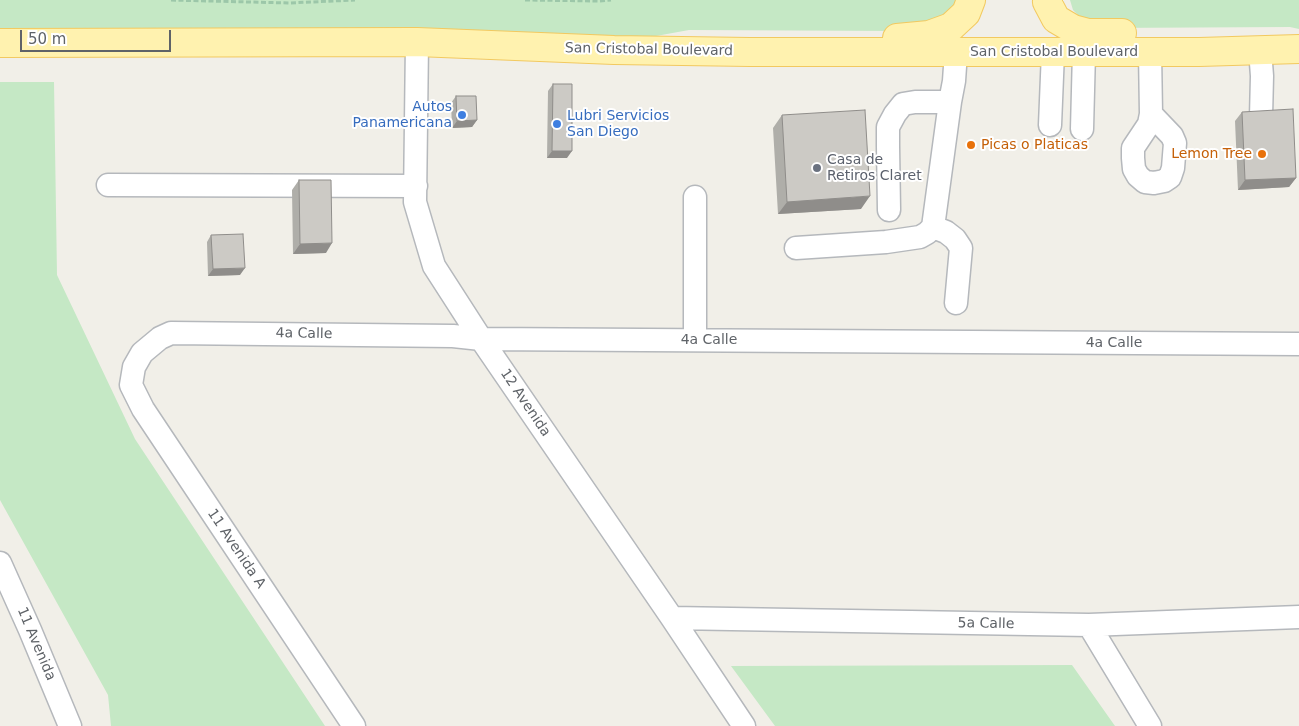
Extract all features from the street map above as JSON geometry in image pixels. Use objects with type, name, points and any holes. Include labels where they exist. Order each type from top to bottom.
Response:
[{"type":"main road","points":[[614,50],[678,38],[902,38],[951,28],[966,13],[971,0]]},
{"type":"main road","points":[[1048,0],[1047,2],[1056,19],[1073,30],[1088,33],[1274,33],[1299,39]]},
{"type":"main road","name":"San Cristobal Boulevard","points":[[0,43],[417,42],[614,50],[750,52],[1299,50]]},
{"type":"street","name":"12 Avenida","points":[[417,42],[415,202],[434,266],[744,726]]},
{"type":"street","points":[[1260,50],[1262,76],[1261,117]]},
{"type":"street","points":[[796,248],[886,242],[920,237],[933,227],[954,80],[956,52]]},
{"type":"street","points":[[1050,125],[1053,52]]},
{"type":"street","points":[[1082,129],[1084,52]]},
{"type":"street","points":[[1150,52],[1151,114]]},
{"type":"street","points":[[889,210],[888,127],[895,114],[903,104],[950,102]]},
{"type":"street","points":[[108,185],[416,186]]},
{"type":"street","points":[[695,340],[696,197]]},
{"type":"street","points":[[933,227],[946,232],[955,239],[961,248],[956,303]]},
{"type":"street","name":"4a Calle","points":[[134,367],[142,353],[160,338],[171,333],[453,336],[482,339],[1299,344]]},
{"type":"street","name":"11 Avenida A","points":[[134,367],[131,385],[143,409],[354,726]]},
{"type":"street","name":"11 Avenida","points":[[0,562],[70,726]]},
{"type":"street","name":"5a Calle","points":[[672,618],[1089,626],[1299,617]]},
{"type":"street","points":[[1089,626],[1150,726]]},
{"type":"path","points":[[171,0],[289,3],[355,0]]},
{"type":"path","points":[[525,0],[611,0]]},
{"type":"green space","points":[[0,0],[975,0],[974,10],[899,31],[689,30],[623,42],[0,35]]},
{"type":"green space","points":[[1070,0],[1299,0],[1299,29],[1290,27],[1102,28],[1084,21],[1073,10]]},
{"type":"green space","points":[[0,82],[54,82],[57,275],[135,439],[325,726],[111,726],[108,695],[0,500]]},
{"type":"green space","points":[[1072,665],[1115,726],[775,726],[731,666]]},
{"type":"building","name":"Lubri Servicios San Diego","points":[[553,84],[572,84],[572,151],[552,151]]},
{"type":"building","points":[[456,96],[476,96],[477,120],[457,121]]},
{"type":"building","name":"Lemon Tree","points":[[1293,109],[1296,178],[1245,180],[1242,112]]},
{"type":"building","name":"Casa de Retiros Claret","points":[[865,110],[870,196],[787,202],[782,115]]},
{"type":"building","points":[[299,180],[331,180],[332,243],[300,244]]},
{"type":"building","points":[[243,234],[245,268],[213,269],[211,235]]},
{"type":"place","name":"Autos Panamericana","points":[[462,115]]},
{"type":"place","name":"Lubri Servicios San Diego","points":[[557,124]]},
{"type":"place","name":"Picas o Platicas","points":[[971,145]]},
{"type":"place","name":"Lemon Tree","points":[[1262,154]]},
{"type":"place","name":"Casa de Retiros Claret","points":[[817,168]]}]
